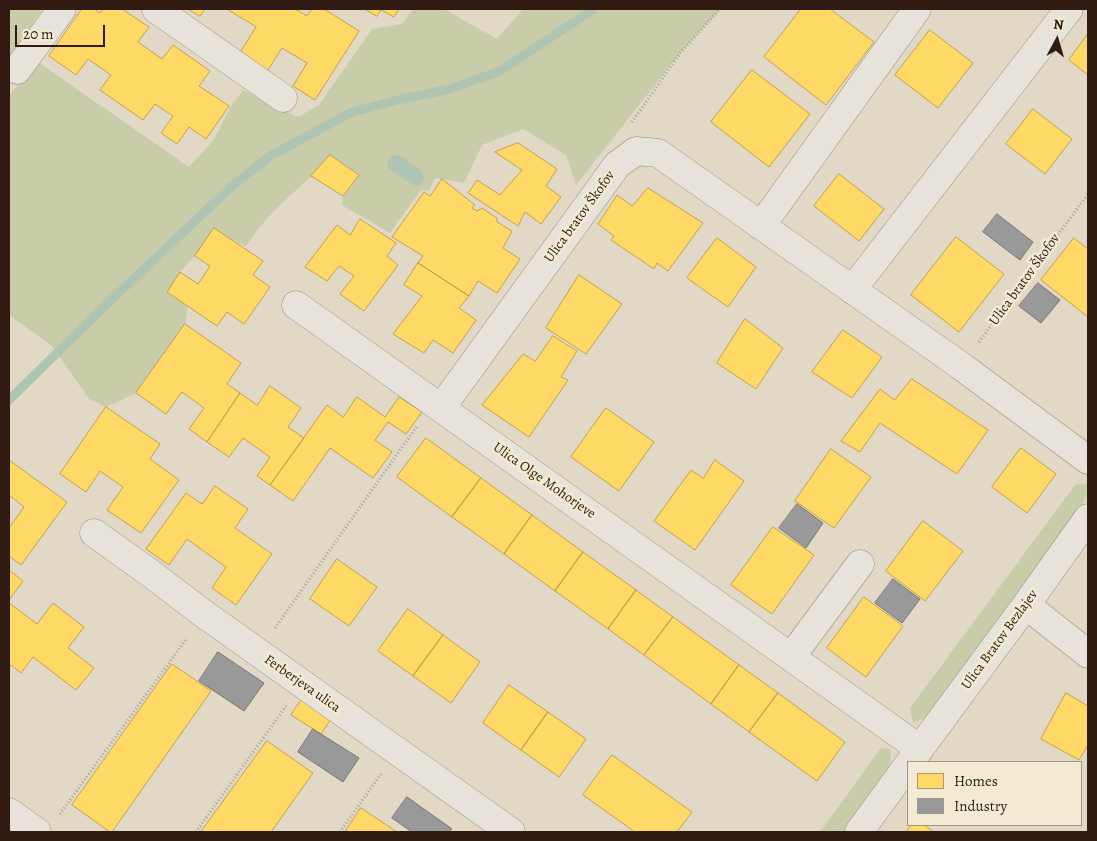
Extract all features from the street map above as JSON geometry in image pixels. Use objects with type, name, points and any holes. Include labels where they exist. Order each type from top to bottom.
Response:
[{"type":"street","points":[[18,70],[62,9]]},
{"type":"street","points":[[156,9],[283,98]]},
{"type":"street","points":[[761,226],[917,9]]},
{"type":"street","points":[[852,290],[1069,9]]},
{"type":"street","name":"Ulica bratov Škofov","points":[[437,405],[617,165],[636,150],[658,153],[961,366],[1088,460]]},
{"type":"street","name":"Ulica Olge Mohorjeve","points":[[296,305],[791,657],[913,759]]},
{"type":"street","name":"Ulica Bratov Bezlajev","points":[[913,759],[1088,518]]},
{"type":"street","name":"Ferberjeva ulica","points":[[94,533],[257,653],[511,832]]},
{"type":"street","points":[[791,657],[860,564]]},
{"type":"street","points":[[1026,605],[1088,654]]},
{"type":"street","name":"Ulica Bratov Bezlajev","points":[[859,832],[907,767]]},
{"type":"path","points":[[630,125],[681,52],[720,9]]},
{"type":"path","name":"Ulica bratov Škofov","points":[[961,366],[1088,194]]},
{"type":"path","points":[[257,653],[437,405]]},
{"type":"path","points":[[29,824],[171,661]]},
{"type":"path","points":[[196,832],[302,683]]},
{"type":"path","points":[[340,832],[397,752]]},
{"type":"shaded area","points":[[9,9],[43,9],[9,63]]},
{"type":"shaded area","points":[[413,9],[444,9],[497,39],[523,9],[720,9],[681,52],[576,185],[566,155],[523,129],[482,145],[464,183],[435,178],[429,191],[421,190],[390,233],[342,205],[343,196],[359,175],[330,155],[315,173],[267,219],[246,247],[214,229],[195,256],[180,272],[167,292],[188,306],[185,324],[136,393],[106,407],[89,399],[52,346],[9,315],[9,95],[38,62],[189,167],[213,141],[231,106],[243,90],[298,117],[319,105],[372,29],[402,24]]},
{"type":"shaded area","points":[[399,155],[422,171],[424,180],[420,185],[413,185],[388,168],[387,161],[392,156]]},
{"type":"shaded area","points":[[1088,483],[1085,500],[931,711],[923,719],[913,723],[910,708],[1075,485]]},
{"type":"shaded area","points":[[881,748],[890,749],[891,760],[888,769],[843,832],[820,832]]},
{"type":"building: Homes","points":[[82,9],[94,9],[100,13],[103,9],[122,9],[149,27],[138,42],[162,59],[173,45],[210,71],[199,86],[229,106],[206,139],[189,127],[177,144],[161,133],[173,116],[155,104],[143,120],[100,90],[111,75],[88,59],[76,75],[49,56]]},
{"type":"building: Homes","points":[[188,9],[205,9],[200,16]]},
{"type":"building: Homes","points":[[227,9],[295,9],[307,16],[312,9],[324,9],[359,31],[315,100],[293,86],[307,63],[282,48],[266,73],[238,56],[256,27]]},
{"type":"building: Homes","points":[[365,9],[399,9],[394,17],[381,10],[377,16]]},
{"type":"building: Homes","points":[[801,9],[830,9],[874,42],[826,105],[764,57]]},
{"type":"building: Homes","points":[[930,30],[973,63],[938,108],[895,75]]},
{"type":"building: Homes","points":[[1088,34],[1088,75],[1069,60]]},
{"type":"building: Homes","points":[[752,70],[810,114],[769,167],[711,122]]},
{"type":"building: Homes","points":[[1033,109],[1072,139],[1045,174],[1006,144]]},
{"type":"building: Homes","points":[[518,143],[557,169],[546,186],[561,197],[541,224],[525,212],[518,226],[468,193],[477,180],[500,195],[522,170],[495,152]]},
{"type":"building: Homes","points":[[330,155],[359,175],[343,196],[311,176]]},
{"type":"building: Homes","points":[[839,174],[884,209],[859,241],[814,206]]},
{"type":"building: Homes","points":[[442,179],[475,205],[472,208],[477,211],[482,208],[497,218],[497,222],[512,231],[503,248],[520,259],[497,293],[478,281],[469,296],[418,263],[423,256],[392,237],[424,192],[430,196]]},
{"type":"building: Homes","points":[[648,188],[703,223],[668,271],[657,263],[654,269],[611,240],[614,236],[598,224],[617,195],[632,206]]},
{"type":"building: Homes","points":[[360,219],[396,243],[387,256],[398,265],[364,311],[340,294],[354,276],[339,266],[327,281],[305,267],[337,225],[350,235]]},
{"type":"building: Homes","points":[[214,228],[263,261],[253,275],[270,287],[244,324],[227,312],[217,326],[167,292],[180,272],[198,284],[210,266],[195,256]]},
{"type":"building: Homes","points":[[956,237],[1004,274],[959,332],[911,295]]},
{"type":"building: Homes","points":[[717,238],[756,267],[728,307],[687,278]]},
{"type":"building: Homes","points":[[1074,238],[1088,249],[1088,317],[1041,280]]},
{"type":"building: Homes","points":[[418,263],[469,296],[459,308],[476,320],[453,353],[433,340],[424,353],[393,334],[422,296],[404,285]]},
{"type":"building: Homes","points":[[579,275],[622,304],[586,354],[546,328]]},
{"type":"building: Homes","points":[[745,319],[783,348],[756,389],[717,363]]},
{"type":"building: Homes","points":[[185,324],[241,363],[227,384],[240,393],[207,442],[189,429],[204,408],[182,392],[166,414],[136,393]]},
{"type":"building: Homes","points":[[843,330],[882,357],[852,398],[812,372]]},
{"type":"building: Homes","points":[[553,336],[577,351],[561,377],[568,380],[529,437],[482,405],[523,354],[535,361]]},
{"type":"building: Homes","points":[[912,379],[988,430],[957,474],[880,423],[860,452],[841,441],[880,389],[894,400]]},
{"type":"building: Homes","points":[[270,386],[301,408],[288,427],[304,438],[270,485],[257,476],[270,457],[243,438],[229,457],[207,442],[240,393],[257,405]]},
{"type":"building: Homes","points":[[357,397],[385,417],[399,397],[422,412],[406,434],[388,422],[375,440],[392,452],[373,478],[330,448],[293,501],[270,485],[327,405],[343,417]]},
{"type":"building: Homes","points":[[106,407],[160,444],[150,459],[179,480],[141,533],[107,510],[123,487],[100,471],[86,492],[60,474]]},
{"type":"building: Homes","points":[[606,408],[654,442],[619,491],[571,457]]},
{"type":"building: Homes","points":[[426,438],[481,478],[452,517],[397,477]]},
{"type":"building: Homes","points":[[1021,448],[1056,474],[1027,513],[992,487]]},
{"type":"building: Homes","points":[[831,449],[871,477],[834,528],[795,501]]},
{"type":"building: Homes","points":[[9,460],[67,502],[21,565],[9,556],[9,528],[24,507],[9,495]]},
{"type":"building: Homes","points":[[715,460],[744,481],[695,550],[654,521],[691,470],[703,478]]},
{"type":"building: Homes","points":[[481,478],[532,515],[504,554],[452,517]]},
{"type":"building: Homes","points":[[215,486],[248,509],[235,528],[272,554],[236,605],[212,588],[226,567],[187,539],[169,565],[146,549],[186,493],[202,504]]},
{"type":"building: Homes","points":[[532,515],[583,552],[555,591],[504,554]]},
{"type":"building: Homes","points":[[923,521],[963,551],[925,601],[886,571]]},
{"type":"building: Homes","points":[[773,527],[814,555],[772,614],[731,585]]},
{"type":"building: Homes","points":[[583,552],[636,590],[608,629],[555,591]]},
{"type":"building: Homes","points":[[337,559],[377,587],[349,626],[310,599]]},
{"type":"building: Homes","points":[[9,570],[23,581],[9,600]]},
{"type":"building: Homes","points":[[636,590],[673,617],[644,655],[608,629]]},
{"type":"building: Homes","points":[[864,597],[903,626],[866,677],[827,648]]},
{"type":"building: Homes","points":[[9,603],[37,624],[53,603],[84,627],[68,648],[94,668],[76,690],[33,657],[21,673],[11,665],[9,668]]},
{"type":"building: Homes","points":[[408,609],[443,635],[413,676],[378,651]]},
{"type":"building: Homes","points":[[673,617],[739,665],[711,704],[644,655]]},
{"type":"building: Homes","points":[[443,635],[480,662],[451,703],[413,676]]},
{"type":"building: Homes","points":[[172,664],[211,691],[112,832],[110,832],[72,805]]},
{"type":"building: Homes","points":[[739,665],[778,693],[749,732],[711,704]]},
{"type":"building: Homes","points":[[509,685],[548,712],[521,750],[483,723]]},
{"type":"building: Homes","points":[[778,693],[845,742],[817,781],[749,732]]},
{"type":"building: Homes","points":[[1066,693],[1088,706],[1088,745],[1079,760],[1041,739]]},
{"type":"building: Homes","points":[[304,696],[333,716],[321,734],[291,715]]},
{"type":"building: Homes","points":[[548,712],[586,739],[559,777],[521,750]]},
{"type":"building: Homes","points":[[267,741],[313,773],[271,832],[201,832]]},
{"type":"building: Homes","points":[[612,755],[692,812],[677,832],[635,832],[583,795]]},
{"type":"building: Homes","points":[[361,808],[397,832],[345,832]]},
{"type":"building: Homes","points":[[911,826],[925,826],[934,832],[906,832]]},
{"type":"building: Industry","points":[[997,214],[1033,242],[1020,260],[983,232]]},
{"type":"building: Industry","points":[[1038,283],[1060,300],[1041,323],[1019,306]]},
{"type":"building: Industry","points":[[797,504],[823,523],[806,548],[779,528]]},
{"type":"building: Industry","points":[[893,579],[920,599],[902,623],[875,603]]},
{"type":"building: Industry","points":[[218,652],[264,683],[244,711],[199,681]]},
{"type":"building: Industry","points":[[313,729],[359,758],[343,782],[298,752]]},
{"type":"building: Industry","points":[[407,797],[452,829],[449,832],[412,832],[392,818]]},
{"type":"waterway","points":[[9,400],[231,187],[270,156],[352,112],[450,89],[500,71],[594,9]]}]
